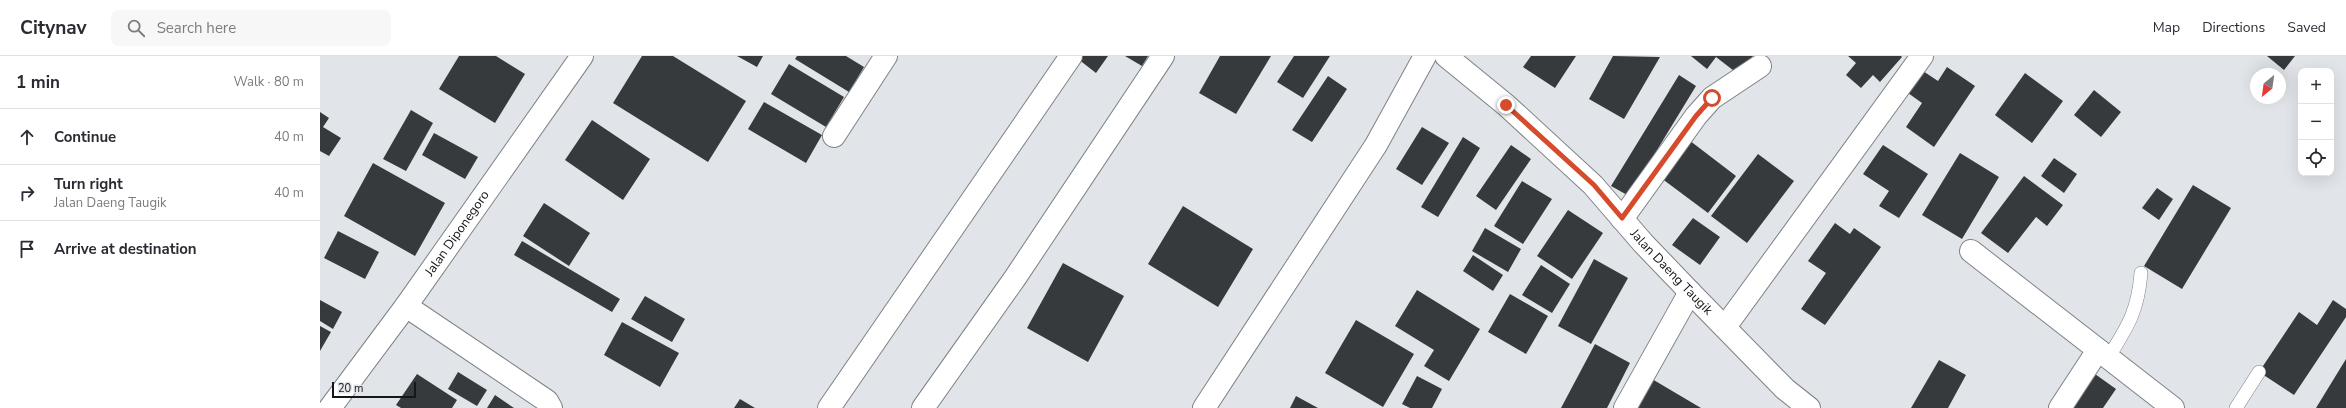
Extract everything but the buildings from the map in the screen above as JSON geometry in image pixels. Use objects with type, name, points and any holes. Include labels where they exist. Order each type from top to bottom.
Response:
[{"type":"street","name":"Jalan Diponegoro","points":[[330,408],[406,306],[582,56]]},
{"type":"street","points":[[834,136],[886,56]]},
{"type":"street","points":[[830,408],[1071,56]]},
{"type":"street","points":[[924,408],[1015,278],[1163,56]]},
{"type":"street","points":[[1204,408],[1376,145],[1425,56]]},
{"type":"street","name":"Jalan Daeng Taugik","points":[[1446,56],[1506,105],[1594,185],[1690,292],[1785,388],[1809,408]]},
{"type":"street","points":[[1725,327],[1922,56]]},
{"type":"street","points":[[1622,218],[1696,116],[1712,98],[1760,66]]},
{"type":"street","points":[[1971,251],[2173,408]]},
{"type":"street","points":[[1625,408],[1690,292]]},
{"type":"street","points":[[406,306],[547,401],[551,408]]},
{"type":"street","points":[[2060,408],[2103,354]]},
{"type":"lane","points":[[2103,354],[2129,324],[2139,299],[2141,273]]},
{"type":"lane","points":[[2236,408],[2259,372]]},
{"type":"route","points":[[1506,105],[1594,185],[1622,218],[1696,116],[1712,98]]}]
